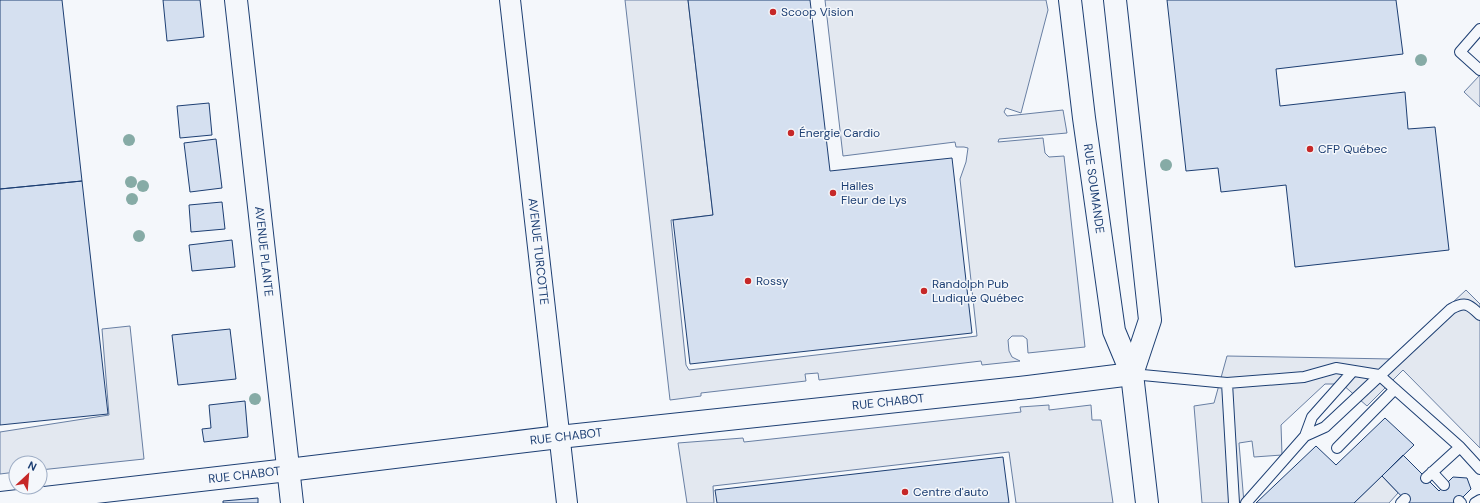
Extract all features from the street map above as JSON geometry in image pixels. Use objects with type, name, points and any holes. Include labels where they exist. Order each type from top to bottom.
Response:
[{"type":"street","name":"AVENUE PLANTE","points":[[236,0],[292,503]]},
{"type":"street","name":"AVENUE TURCOTTE","points":[[510,0],[567,503]]},
{"type":"street","name":"RUE SOUMANDE","points":[[1070,0],[1084,118],[1114,331],[1132,374],[1147,503]]},
{"type":"street","name":"RUE SOUMANDE","points":[[1115,0],[1150,320],[1132,374]]},
{"type":"street","name":"RUE CHABOT","points":[[0,503],[288,470],[559,436],[1014,388],[1132,374]]},
{"type":"lane","points":[[1480,29],[1460,52],[1480,70]]},
{"type":"lane","points":[[1305,436],[1325,427],[1451,309],[1460,304],[1471,306],[1480,315]]},
{"type":"lane","points":[[1132,374],[1227,383],[1304,377],[1336,368],[1379,376],[1460,447],[1480,469]]},
{"type":"lane","points":[[1246,503],[1305,436],[1312,417],[1353,371]]},
{"type":"lane","points":[[1227,383],[1234,503]]},
{"type":"lane","points":[[1337,448],[1395,389]]},
{"type":"lane","points":[[1444,485],[1429,475],[1460,447]]},
{"type":"lane","points":[[1475,503],[1480,500]]},
{"type":"shaded area","points":[[625,0],[688,0],[713,215],[671,220],[686,365],[689,370],[977,336],[960,179],[966,162],[968,148],[956,147],[955,142],[843,156],[825,0],[1046,0],[1048,10],[1021,113],[1006,108],[1004,112],[1007,116],[1063,110],[1067,133],[999,139],[998,142],[1043,138],[1045,153],[1049,157],[1064,156],[1085,347],[1028,353],[1027,339],[1023,336],[1012,336],[1008,340],[1009,351],[1012,357],[1020,361],[982,365],[981,361],[819,380],[818,373],[805,374],[806,381],[701,393],[701,396],[670,400]]},
{"type":"shaded area","points":[[1480,75],[1480,107],[1464,92]]},
{"type":"shaded area","points":[[1466,290],[1480,304],[1480,448],[1403,370],[1367,406],[1342,384],[1325,384],[1281,425],[1282,455],[1254,457],[1252,441],[1239,443],[1244,503],[1202,503],[1194,406],[1214,403],[1227,356],[1392,359]]},
{"type":"shaded area","points":[[130,326],[144,459],[48,469],[48,455],[8,455],[8,473],[0,474],[0,432],[109,415],[102,329]]},
{"type":"shaded area","points":[[1049,405],[1049,410],[1091,405],[1092,420],[1101,420],[1113,503],[1016,503],[1009,452],[713,486],[714,503],[687,503],[678,443],[743,438],[744,442],[1021,412],[1020,407]]},
{"type":"shaded area","points":[[1382,476],[1398,493],[1389,503],[1354,503]]},
{"type":"building","points":[[0,0],[62,0],[82,181],[0,189]]},
{"type":"building","points":[[163,0],[200,0],[204,37],[167,41]]},
{"type":"building","name":"Halles Fleur de Lys","points":[[688,0],[810,0],[830,171],[952,158],[972,333],[690,364],[673,220],[713,215]]},
{"type":"building","name":"CFP Québec","points":[[1167,0],[1396,0],[1403,54],[1276,69],[1280,106],[1405,92],[1408,129],[1435,127],[1449,250],[1295,267],[1286,185],[1221,192],[1218,168],[1186,171]]},
{"type":"building","points":[[209,103],[212,135],[180,138],[177,106]]},
{"type":"building","points":[[216,139],[222,188],[190,192],[184,143]]},
{"type":"building","points":[[82,181],[108,414],[0,425],[0,189]]},
{"type":"building","points":[[222,202],[225,229],[191,232],[189,205]]},
{"type":"building","points":[[232,240],[235,267],[192,271],[189,245]]},
{"type":"building","points":[[230,329],[236,379],[178,385],[172,335]]},
{"type":"building","points":[[245,401],[248,437],[204,442],[202,429],[211,428],[209,405]]},
{"type":"building","points":[[1385,418],[1414,445],[1354,503],[1256,503],[1316,446],[1336,465]]},
{"type":"building","points":[[1403,455],[1439,491],[1453,477],[1467,478],[1471,489],[1457,503],[1408,503],[1382,476]]},
{"type":"building","points":[[1003,457],[1009,503],[717,503],[715,490]]},
{"type":"building","points":[[258,498],[258,503],[223,503],[223,501]]},
{"type":"place","name":"Scoop Vision","points":[[773,12]]},
{"type":"place","name":"Énergie Cardio","points":[[791,133]]},
{"type":"place","name":"CFP Québec","points":[[1310,149]]},
{"type":"place","name":"Halles Fleur de Lys","points":[[833,193]]},
{"type":"place","name":"Rossy","points":[[748,281]]},
{"type":"place","name":"Randolph Pub Ludique Québec","points":[[924,291]]},
{"type":"place","name":"Centre d'auto","points":[[905,492]]}]
